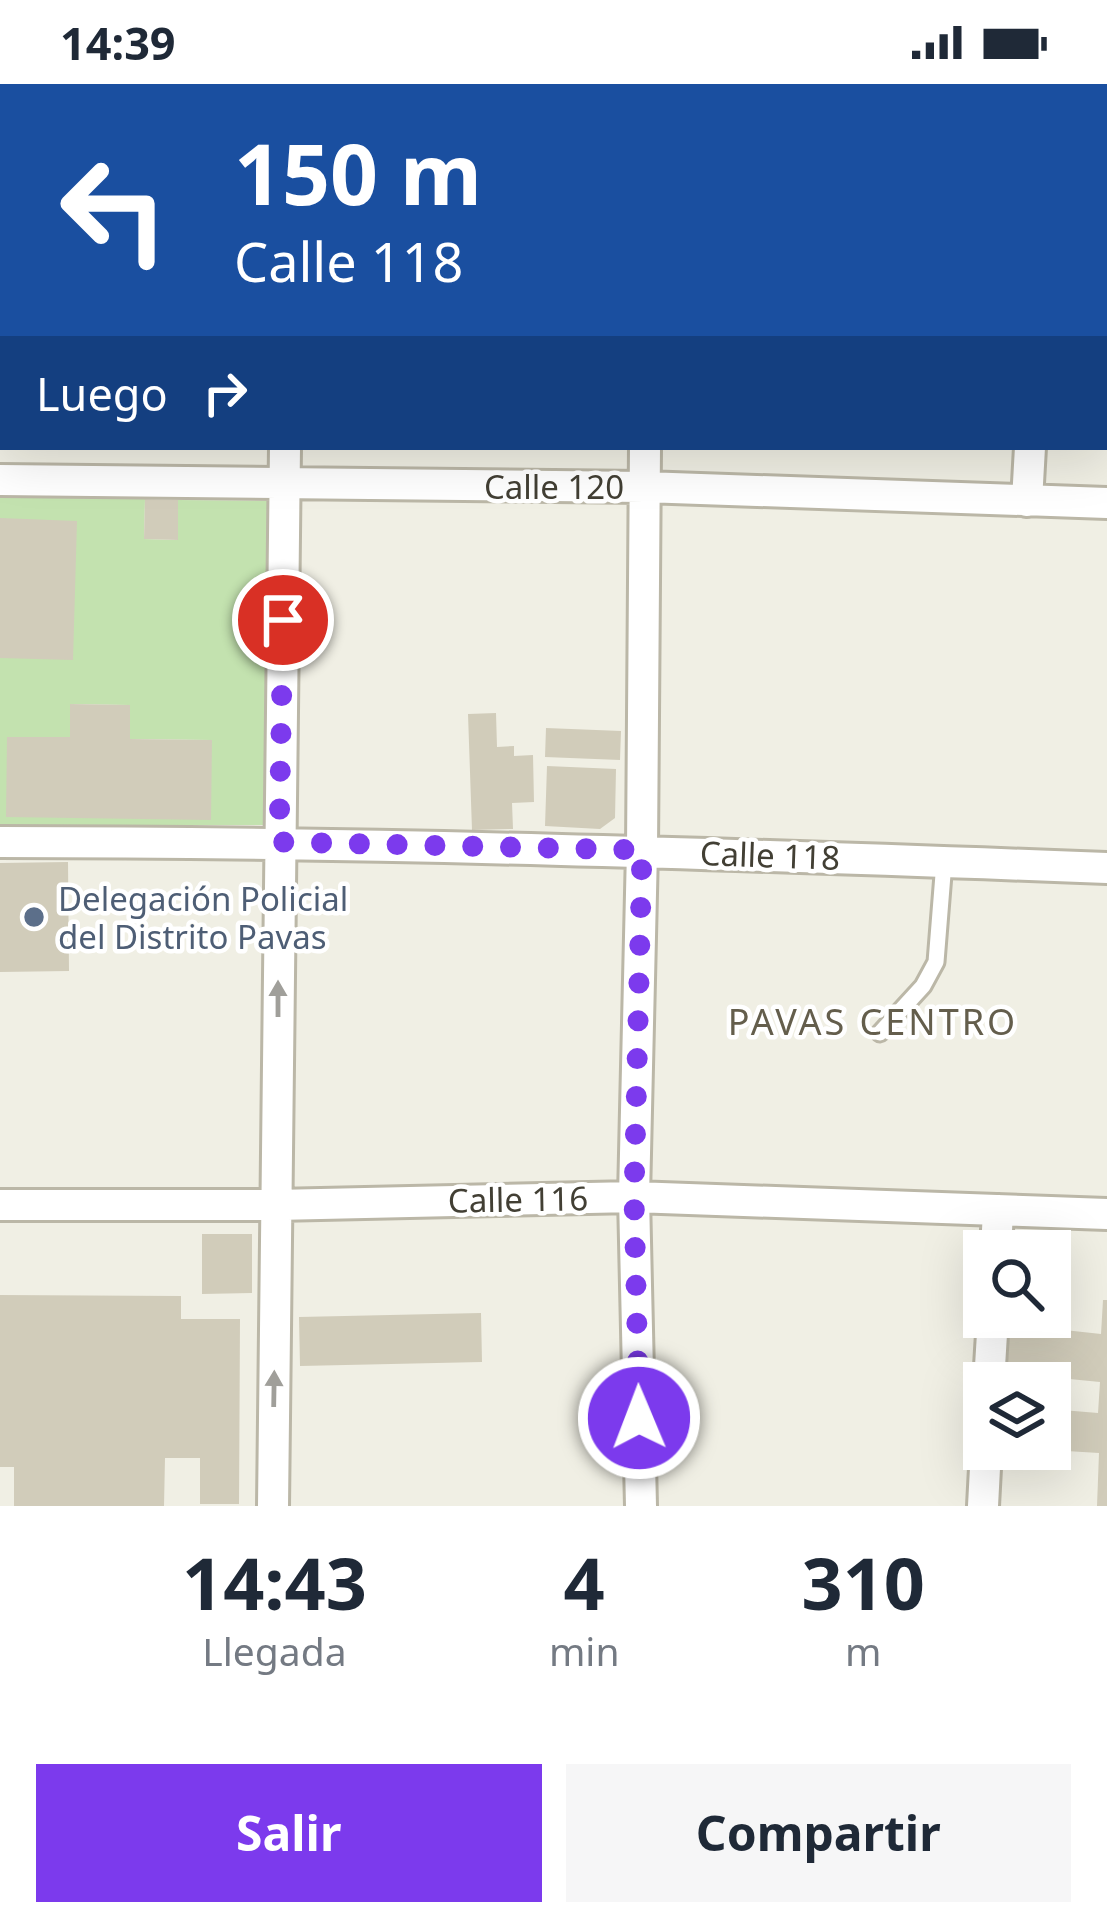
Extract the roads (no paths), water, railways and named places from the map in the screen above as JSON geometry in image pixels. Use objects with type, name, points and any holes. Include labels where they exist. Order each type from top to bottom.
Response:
[{"type":"street","points":[[273,1506],[285,450]]},
{"type":"street","points":[[641,1506],[634,1197],[645,450]]},
{"type":"street","points":[[1027,501],[1030,450]]},
{"type":"street","name":"Calle 120","points":[[0,480],[644,487],[1107,503]]},
{"type":"street","name":"Calle 118","points":[[0,842],[642,850],[1107,868]]},
{"type":"street","name":"Calle 116","points":[[0,1204],[276,1205],[634,1197],[1107,1214]]},
{"type":"street","points":[[997,1230],[998,1210]]},
{"type":"street","points":[[983,1506],[985,1470]]},
{"type":"lane","points":[[880,1034],[923,986],[935,962],[944,862]]},
{"type":"place","name":"Delegación Policial del Distrito Pavas","points":[[34,917]]},
{"type":"district","name":"PAVAS CENTRO","points":[[873,1021]]}]
